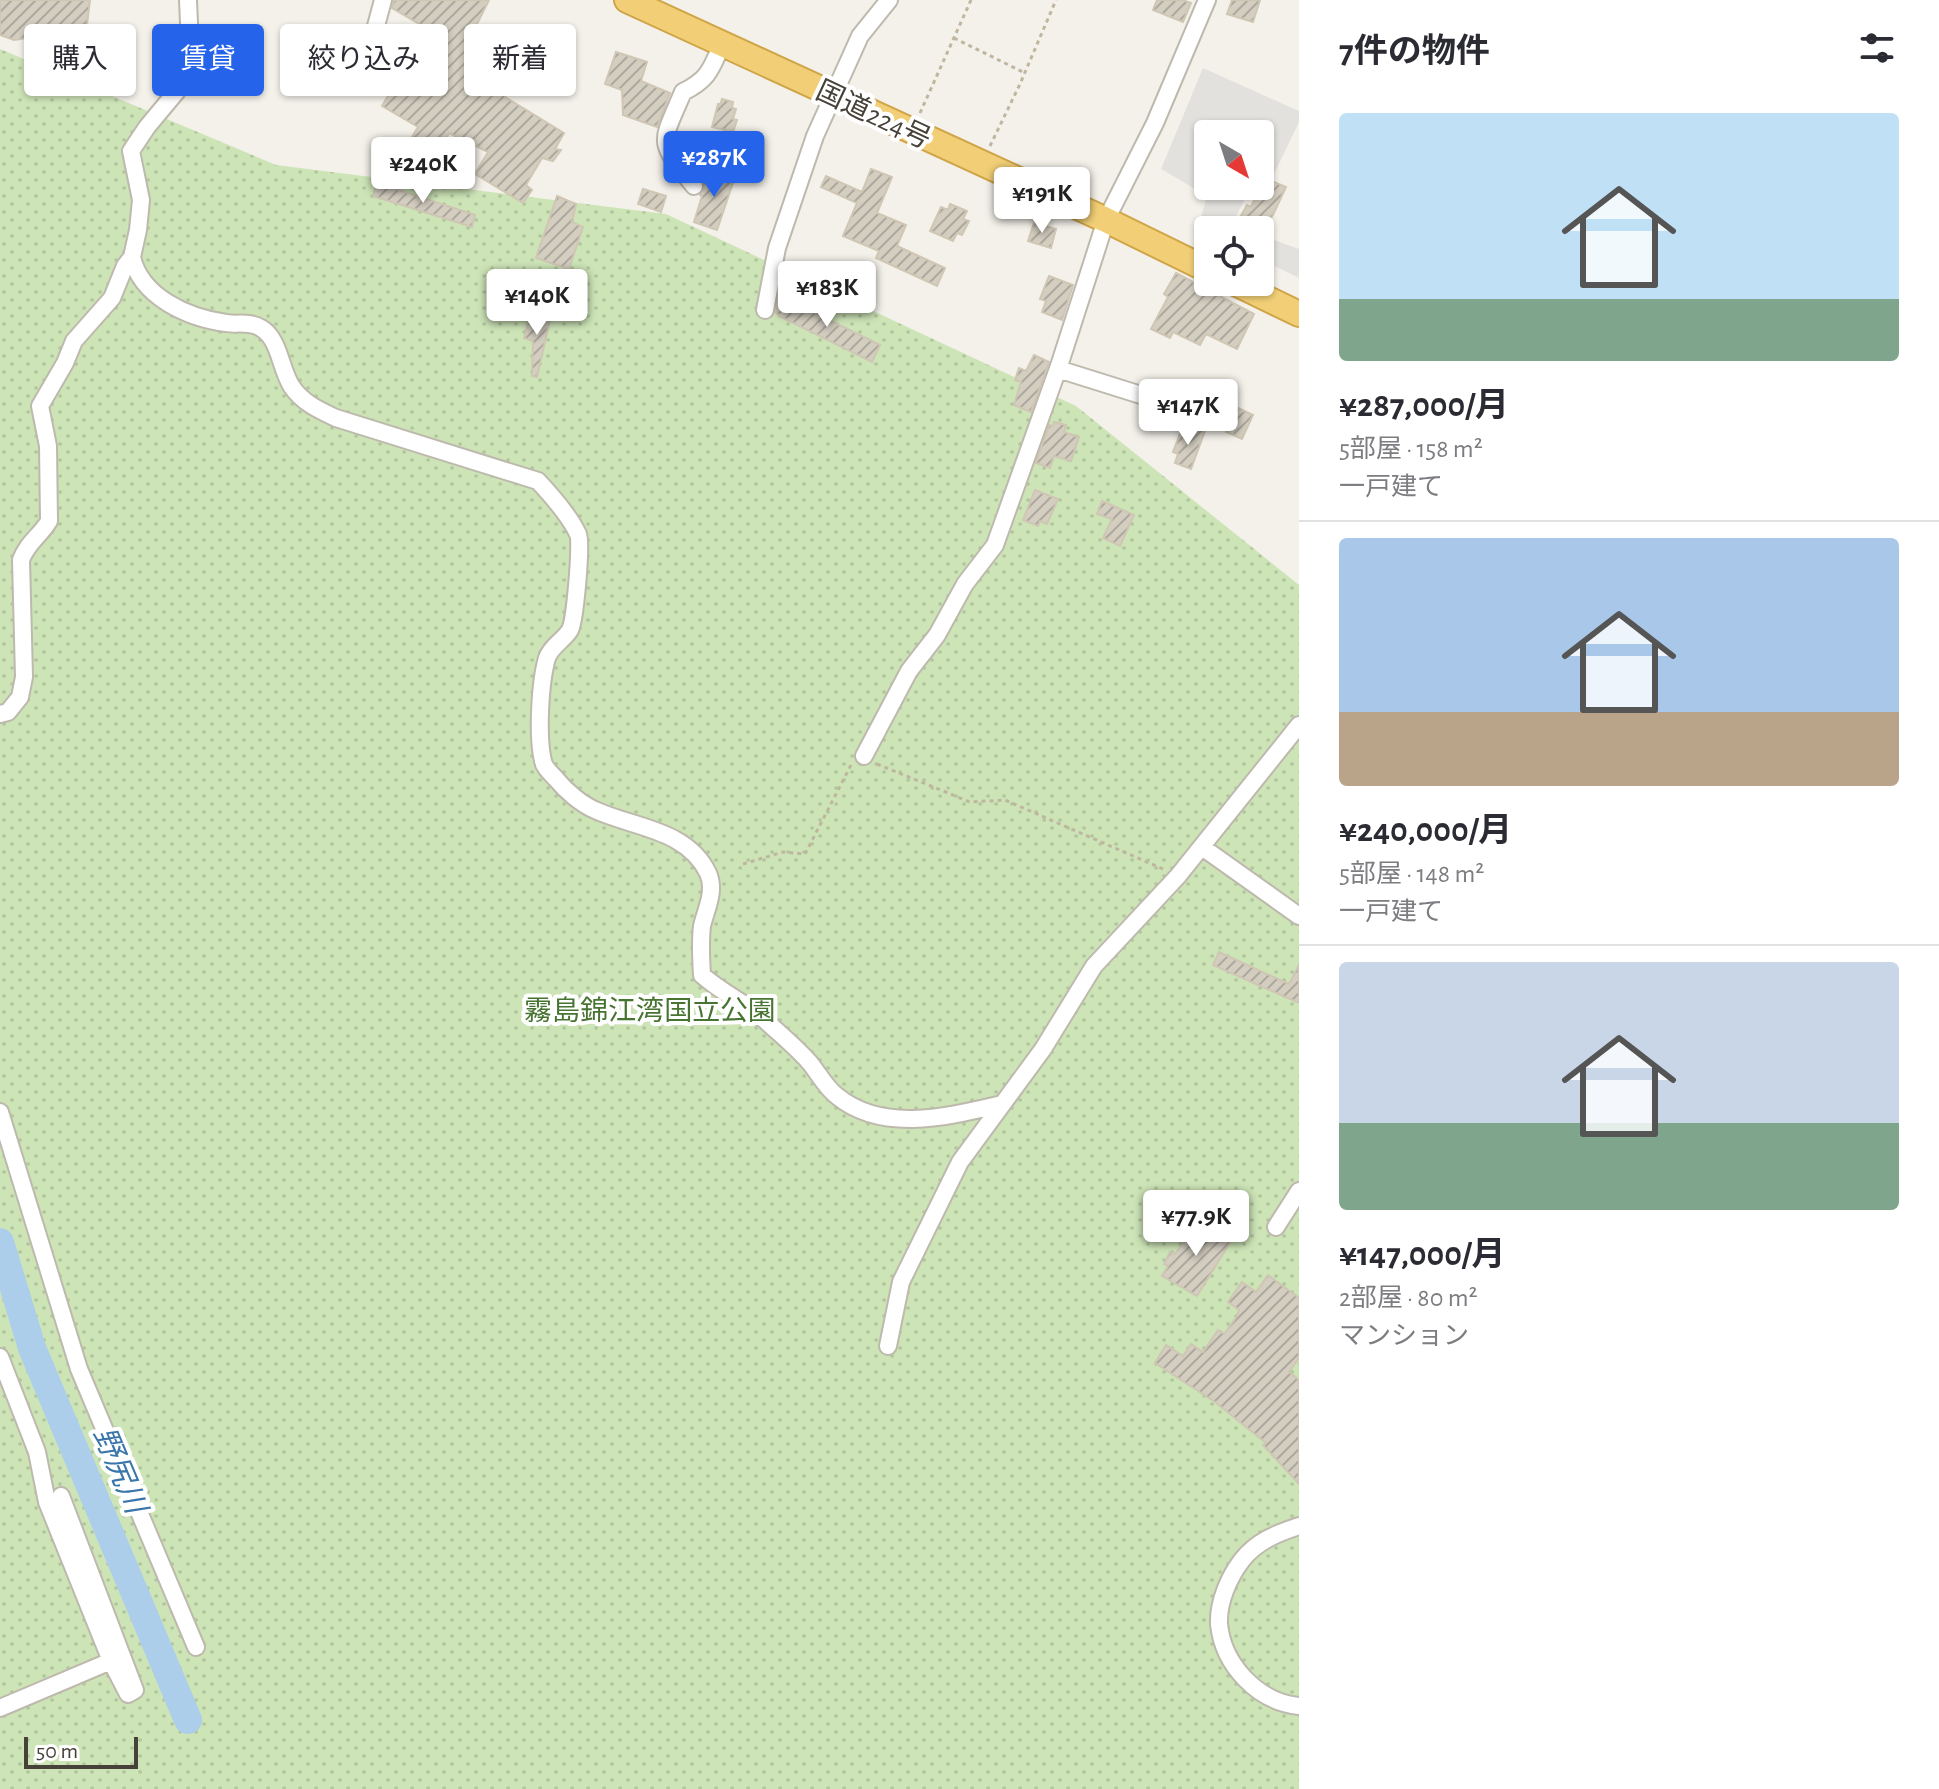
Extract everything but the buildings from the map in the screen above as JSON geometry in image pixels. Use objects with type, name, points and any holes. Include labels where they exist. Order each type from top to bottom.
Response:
[{"type":"highway","name":"国道224号","points":[[627,0],[1194,263]]},
{"type":"highway","points":[[1262,296],[1299,314]]},
{"type":"street","points":[[0,714],[8,712],[20,697],[24,677],[21,560],[26,545],[44,530],[49,521],[48,446],[40,406],[74,341],[112,298],[132,257],[141,200],[131,151],[177,91],[190,46],[188,0]]},
{"type":"street","points":[[377,24],[383,0]]},
{"type":"street","points":[[765,310],[777,248],[815,136],[860,36],[889,0]]},
{"type":"street","points":[[864,756],[909,671],[937,635],[965,584],[995,545],[1058,369],[1106,220],[1155,123],[1207,0]]},
{"type":"street","points":[[694,186],[670,155],[664,137],[683,92],[707,77],[722,44]]},
{"type":"street","points":[[132,257],[135,271],[160,298],[172,306],[212,321],[250,323],[264,329],[273,339],[293,388],[309,404],[336,418],[538,481],[557,502],[580,537],[581,556],[571,629],[548,656],[539,718],[543,763],[564,788],[593,809],[669,835],[693,852],[709,875],[711,900],[703,923],[700,949],[702,975],[763,1019],[810,1063],[836,1095],[855,1107],[896,1119],[929,1118],[1002,1104]]},
{"type":"street","points":[[1058,369],[1211,417]]},
{"type":"street","points":[[888,1346],[901,1282],[960,1162],[1043,1049],[1094,966],[1178,876],[1299,725]]},
{"type":"street","points":[[1202,847],[1299,916]]},
{"type":"street","points":[[0,1112],[79,1369],[196,1647]]},
{"type":"street","points":[[1276,1227],[1299,1191]]},
{"type":"street","points":[[0,1357],[37,1452],[47,1502],[111,1661],[128,1694],[135,1690],[61,1496]]},
{"type":"street","points":[[1299,1526],[1273,1535],[1242,1559],[1225,1591],[1219,1623],[1235,1668],[1250,1685],[1264,1694],[1299,1706]]},
{"type":"street","points":[[0,1708],[111,1661]]},
{"type":"path","points":[[912,131],[971,0]]},
{"type":"path","points":[[980,163],[1000,128],[1056,0]]},
{"type":"path","points":[[954,38],[1025,73]]},
{"type":"path","points":[[743,864],[783,852],[805,854],[852,763],[864,756],[930,788],[970,802],[1005,800],[1178,876]]},
{"type":"green space","name":"霧島錦江湾国立公園","points":[[0,49],[24,59],[24,96],[112,96],[276,165],[666,214],[1076,406],[1299,585],[1299,1789],[0,1789]]},
{"type":"shaded area","points":[[1203,68],[1299,111],[1299,122],[1274,174],[1274,120],[1194,120],[1194,188],[1161,169]]},
{"type":"shaded area","points":[[1206,200],[1245,200],[1236,216],[1201,216]]},
{"type":"shaded area","points":[[1274,240],[1299,249],[1299,278],[1274,266]]},
{"type":"waterway","name":"野尻川","points":[[0,1242],[32,1348],[188,1720]]}]
